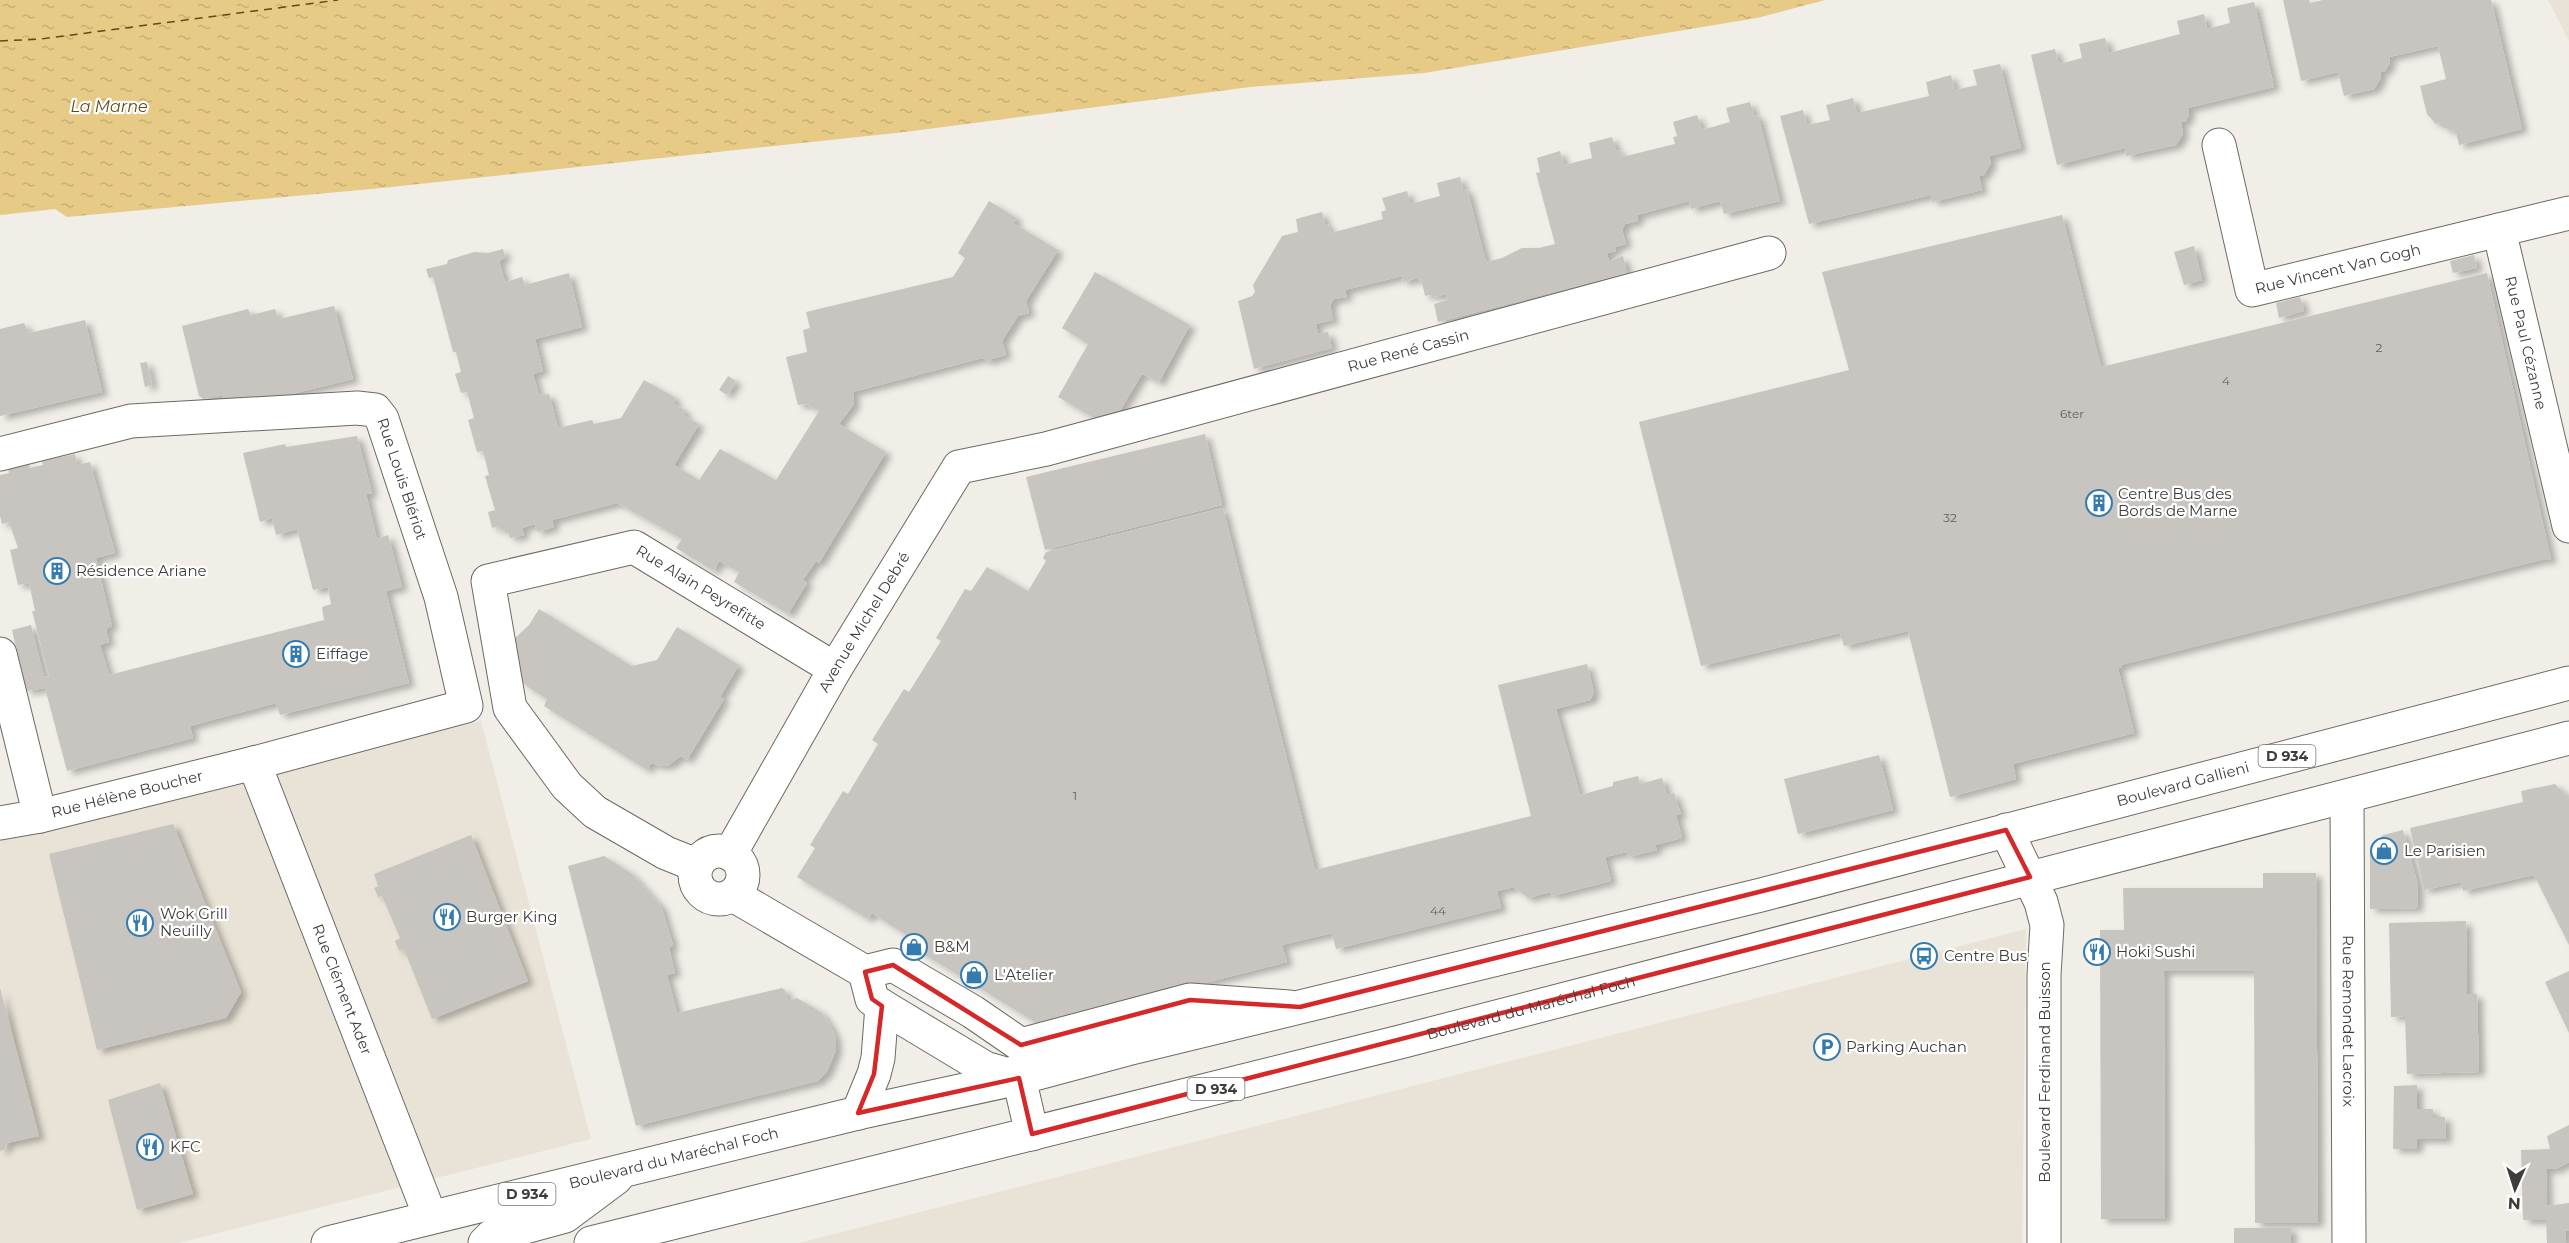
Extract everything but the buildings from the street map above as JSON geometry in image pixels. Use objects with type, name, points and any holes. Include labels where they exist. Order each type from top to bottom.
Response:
[{"type":"street","name":"Rue Vincent Van Gogh","points":[[2219,145],[2252,290],[2499,230]]},
{"type":"street","points":[[2499,230],[2569,213]]},
{"type":"street","name":"Rue Paul Cézanne","points":[[2499,230],[2569,526]]},
{"type":"street","name":"Rue René Cassin","points":[[1046,449],[1769,253]]},
{"type":"street","name":"Rue Louis Blériot","points":[[0,454],[131,422],[357,408],[375,410],[382,419],[441,597],[466,706],[254,763]]},
{"type":"street","name":"Avenue Michel Debré","points":[[730,854],[836,669],[959,467],[1046,449]]},
{"type":"street","name":"Rue Alain Peyrefitte","points":[[696,866],[666,853],[595,812],[567,786],[510,708],[488,581],[634,547],[836,669]]},
{"type":"street","points":[[0,654],[40,816]]},
{"type":"street","name":"Boulevard Gallieni","points":[[2006,830],[2569,683]]},
{"type":"street","name":"D 934","points":[[2035,890],[2347,797],[2569,738]]},
{"type":"street","name":"Rue Hélène Boucher","points":[[0,823],[40,816],[254,763]]},
{"type":"street","name":"Rue Clément Ader","points":[[254,763],[433,1230]]},
{"type":"street","name":"Rue Remondet Lacroix","points":[[2347,797],[2349,1243]]},
{"type":"street","name":"Boulevard Ferdinand Buisson","points":[[2006,830],[2035,890],[2047,925],[2044,975],[2044,1243]]},
{"type":"street","name":"Boulevard du Maréchal Foch","points":[[328,1243],[433,1230],[624,1172],[858,1113],[1019,1078],[1126,1049],[1761,895],[2006,830]]},
{"type":"street","points":[[715,852],[730,854],[741,866],[739,889],[733,895],[718,900],[703,894],[695,881],[696,866],[701,859],[715,852]]},
{"type":"street","name":"Boulevard du Maréchal Foch","points":[[591,1243],[1423,1036],[2035,890]]},
{"type":"street","points":[[733,895],[865,972],[893,965],[973,1012],[1021,1045],[1190,1000],[1300,1007]]},
{"type":"street","points":[[865,972],[872,999],[882,1006],[985,1068],[1019,1078]]},
{"type":"street","points":[[858,1113],[878,1058],[882,1006]]},
{"type":"street","points":[[1021,1045],[1019,1078],[1032,1134]]},
{"type":"street","points":[[485,1243],[492,1236],[565,1216],[624,1172]]},
{"type":"street","points":[[408,1243],[433,1230]]},
{"type":"highlighted area","points":[[2006,830],[2030,877],[1032,1134],[1019,1078],[858,1113],[874,1074],[882,1006],[872,999],[865,972],[893,965],[1021,1045],[1190,1000],[1300,1007]]},
{"type":"shaded area","points":[[2548,0],[2569,0],[2569,41]]},
{"type":"shaded area","points":[[481,721],[591,1139],[179,1243],[0,1243],[0,839]]},
{"type":"shaded area","name":"Parking Auchan","points":[[2026,929],[2022,1243],[799,1243]]},
{"type":"water","name":"La Marne","points":[[0,0],[1825,0],[1757,18],[1424,73],[1250,87],[905,132],[382,188],[67,217],[55,209],[0,215]]},
{"type":"ferry route","points":[[0,41],[41,39],[338,0]]},
{"type":"place","name":"Centre Bus des Bords de Marne","points":[[2099,503]]},
{"type":"place","name":"Résidence Ariane","points":[[57,571]]},
{"type":"place","name":"Eiffage","points":[[296,654]]},
{"type":"place","name":"Le Parisien","points":[[2384,851]]},
{"type":"place","name":"Burger King","points":[[447,917]]},
{"type":"place","name":"Wok Grill Neuilly","points":[[140,923]]},
{"type":"place","name":"B&M","points":[[914,947]]},
{"type":"place","name":"Hoki Sushi","points":[[2097,952]]},
{"type":"place","name":"Centre Bus","points":[[1924,956]]},
{"type":"place","name":"L'Atelier","points":[[974,975]]},
{"type":"place","name":"Parking Auchan","points":[[1827,1047]]},
{"type":"place","name":"KFC","points":[[150,1147]]}]
